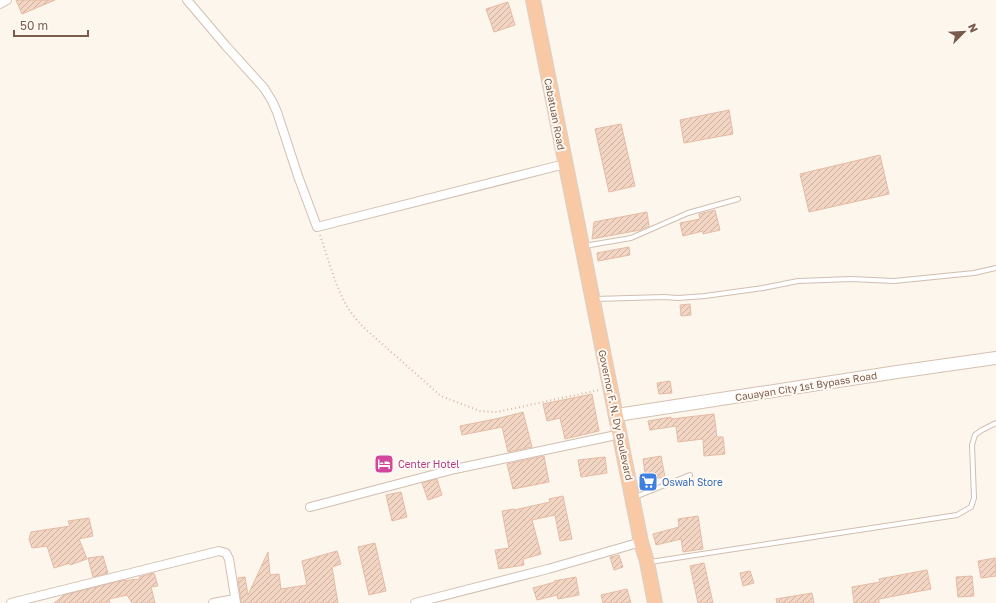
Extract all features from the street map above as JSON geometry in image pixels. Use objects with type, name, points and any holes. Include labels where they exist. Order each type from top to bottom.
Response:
[{"type":"highway","name":"Cabatuan Road","points":[[533,0],[578,227]]},
{"type":"highway","name":"Governor F. N. Dy Boulevard","points":[[578,227],[655,603]]},
{"type":"main road","name":"Cauayan City 1st Bypass Road","points":[[617,416],[996,358]]},
{"type":"street","points":[[0,4],[7,0]]},
{"type":"street","points":[[188,0],[226,46],[264,88],[272,101],[317,226],[565,164]]},
{"type":"street","points":[[310,507],[455,469],[621,434]]},
{"type":"street","points":[[415,603],[548,569],[642,542]]},
{"type":"street","points":[[11,603],[219,551],[226,553],[229,559],[235,601],[213,603]]},
{"type":"lane","points":[[582,246],[631,238],[688,213],[738,199]]},
{"type":"lane","points":[[593,299],[678,298],[705,296],[763,288],[798,281],[851,279],[894,281],[974,273],[996,268]]},
{"type":"lane","points":[[647,562],[957,515],[971,507],[974,498],[972,445],[975,435],[996,423]]},
{"type":"lane","points":[[633,498],[690,475]]},
{"type":"path","points":[[317,226],[345,304],[353,315],[362,326],[441,396],[480,410],[497,412],[611,388]]},
{"type":"building","points":[[16,0],[55,0],[22,14]]},
{"type":"building","points":[[508,2],[515,25],[494,32],[486,9]]},
{"type":"building","points":[[729,110],[733,134],[684,143],[680,120]]},
{"type":"building","points":[[621,124],[635,186],[609,192],[595,129]]},
{"type":"building","points":[[880,155],[889,194],[809,212],[800,174]]},
{"type":"building","points":[[715,210],[720,230],[703,234],[703,231],[683,236],[680,223],[700,219],[699,214]]},
{"type":"building","points":[[647,212],[649,226],[640,230],[592,239],[594,222]]},
{"type":"building","points":[[629,247],[630,255],[598,261],[597,253]]},
{"type":"building","points":[[690,304],[691,315],[681,316],[680,305]]},
{"type":"building","points":[[670,381],[672,393],[659,394],[657,383]]},
{"type":"building","points":[[592,394],[599,431],[565,439],[560,418],[547,421],[543,404]]},
{"type":"building","points":[[523,412],[532,447],[508,452],[502,427],[462,435],[460,426]]},
{"type":"building","points":[[714,414],[717,437],[723,437],[725,454],[704,456],[703,439],[678,442],[676,426],[650,430],[648,421],[671,417],[671,419]]},
{"type":"building","points":[[544,456],[549,482],[513,489],[507,464]]},
{"type":"building","points":[[661,456],[665,477],[646,480],[643,459]]},
{"type":"building","points":[[605,457],[607,473],[581,477],[578,460]]},
{"type":"building","points":[[437,479],[442,495],[428,500],[422,483]]},
{"type":"building","points":[[401,492],[407,517],[392,521],[386,495]]},
{"type":"building","points":[[563,496],[572,539],[560,541],[555,515],[532,520],[541,554],[523,559],[524,565],[499,569],[495,550],[509,548],[502,511],[514,510],[550,502],[549,499]]},
{"type":"building","points":[[698,516],[703,549],[683,552],[681,539],[656,545],[653,534],[679,527],[678,519]]},
{"type":"building","points":[[89,518],[93,536],[79,539],[87,559],[70,565],[70,563],[54,568],[47,546],[32,548],[29,539],[31,532],[70,526],[68,521]]},
{"type":"building","points":[[375,543],[386,591],[369,595],[358,547]]},
{"type":"building","points":[[337,551],[341,564],[332,567],[338,603],[241,603],[238,578],[245,577],[248,595],[268,552],[270,575],[279,574],[281,589],[307,585],[302,561]]},
{"type":"building","points":[[619,555],[623,567],[614,570],[610,557]]},
{"type":"building","points":[[103,556],[108,573],[93,577],[88,558]]},
{"type":"building","points":[[995,558],[996,576],[981,578],[978,561]]},
{"type":"building","points":[[704,563],[713,603],[698,603],[690,566]]},
{"type":"building","points":[[927,570],[931,589],[879,599],[879,603],[854,603],[852,587],[880,582],[879,579]]},
{"type":"building","points":[[750,571],[754,583],[743,586],[740,573]]},
{"type":"building","points":[[154,573],[158,586],[151,587],[155,603],[132,603],[127,595],[109,599],[110,603],[54,603],[64,595],[120,581],[140,579],[139,577]]},
{"type":"building","points":[[972,576],[974,596],[958,597],[956,577]]},
{"type":"building","points":[[576,577],[579,595],[558,599],[557,595],[537,600],[533,588],[555,582],[554,581]]},
{"type":"building","points":[[627,589],[631,603],[603,603],[601,595]]},
{"type":"building","points":[[812,593],[814,603],[777,603],[776,599]]},
{"type":"place","name":"Center Hotel","points":[[384,464]]},
{"type":"place","name":"Oswah Store","points":[[648,482]]}]
